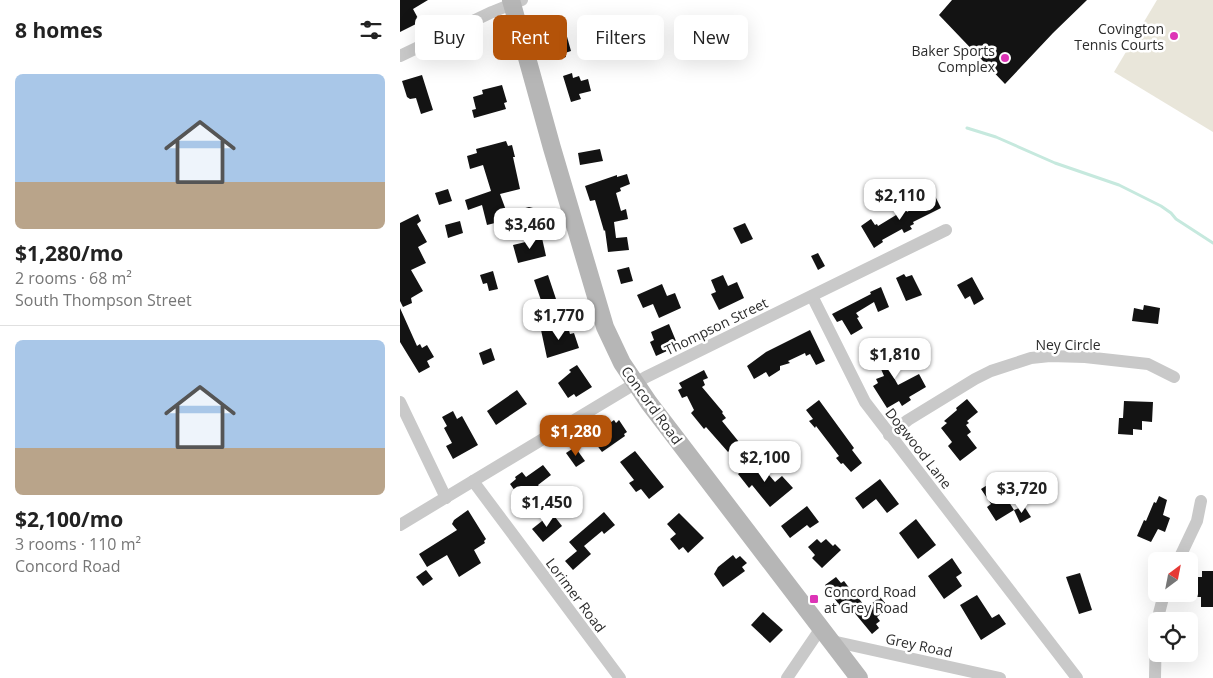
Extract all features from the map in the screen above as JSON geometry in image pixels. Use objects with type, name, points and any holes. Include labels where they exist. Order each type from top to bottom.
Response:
[{"type":"main road","name":"Concord Road","points":[[515,1],[552,148],[605,327],[622,363],[635,384],[859,678]]},
{"type":"street","points":[[400,56],[515,1]]},
{"type":"street","name":"Thompson Street","points":[[400,525],[635,384],[946,230]]},
{"type":"street","name":"Dogwood Lane","points":[[812,296],[865,402],[1077,678]]},
{"type":"street","name":"Ney Circle","points":[[889,435],[908,420],[975,379],[991,371],[1031,358],[1050,356],[1085,357],[1148,364],[1174,377]]},
{"type":"street","points":[[400,402],[446,498]]},
{"type":"street","name":"Lorimer Road","points":[[473,481],[620,678]]},
{"type":"street","points":[[1182,552],[1197,521],[1201,501]]},
{"type":"street","points":[[787,678],[827,635]]},
{"type":"street","name":"Grey Road","points":[[827,635],[1000,678]]},
{"type":"street","points":[[1155,662],[1155,678]]},
{"type":"shaded area","name":"Covington Tennis Courts","points":[[1157,0],[1213,0],[1213,132],[1114,72]]},
{"type":"building","points":[[400,0],[428,0],[413,9],[416,15],[415,24],[400,32]]},
{"type":"building","name":"Baker Sports Complex","points":[[952,0],[1087,0],[1005,84],[939,15]]},
{"type":"building","points":[[567,37],[571,51],[567,52]]},
{"type":"building","points":[[572,73],[573,78],[579,76],[581,81],[588,79],[591,91],[579,94],[581,99],[571,102],[563,76]]},
{"type":"building","points":[[422,75],[433,110],[421,114],[416,98],[410,99],[407,97],[402,81]]},
{"type":"building","points":[[502,85],[507,102],[504,103],[506,109],[474,118],[472,110],[476,109],[473,97],[483,94],[482,90]]},
{"type":"building","points":[[506,141],[508,146],[512,145],[520,189],[500,194],[507,213],[529,207],[533,208],[537,219],[505,231],[503,221],[487,225],[482,205],[468,210],[465,200],[491,191],[483,165],[470,169],[467,156],[477,153],[476,149]]},
{"type":"building","points":[[600,149],[603,161],[580,165],[578,153]]},
{"type":"building","points":[[627,174],[630,184],[620,188],[621,191],[616,193],[621,211],[626,209],[628,219],[614,222],[616,238],[627,237],[629,250],[608,252],[605,230],[595,200],[590,201],[585,186],[617,175],[617,177]]},
{"type":"building","points":[[448,189],[452,201],[439,205],[435,193]]},
{"type":"building","points":[[933,192],[941,208],[913,222],[914,224],[910,226],[912,229],[904,233],[902,229],[882,240],[883,242],[874,248],[861,226],[871,219],[878,226],[906,209],[907,212],[923,203],[921,199]]},
{"type":"building","points":[[418,214],[421,221],[417,224],[427,242],[418,247],[426,263],[411,270],[423,291],[411,298],[412,303],[403,307],[400,301],[400,223]]},
{"type":"building","points":[[460,221],[463,233],[448,238],[445,225]]},
{"type":"building","points":[[745,223],[753,239],[741,244],[733,228]]},
{"type":"building","points":[[542,238],[546,256],[518,263],[513,245]]},
{"type":"building","points":[[818,253],[825,266],[818,270],[811,256]]},
{"type":"building","points":[[629,267],[633,281],[621,284],[617,270]]},
{"type":"building","points":[[493,271],[498,289],[489,291],[487,283],[483,284],[480,275]]},
{"type":"building","points":[[904,274],[906,277],[912,275],[922,295],[906,301],[896,278]]},
{"type":"building","points":[[548,275],[558,305],[544,309],[534,280]]},
{"type":"building","points":[[723,275],[728,286],[737,282],[744,298],[719,310],[711,294],[716,292],[711,280]]},
{"type":"building","points":[[972,277],[984,299],[974,305],[970,296],[965,299],[957,285]]},
{"type":"building","points":[[662,284],[667,296],[675,293],[681,308],[659,318],[653,304],[643,308],[637,295]]},
{"type":"building","points":[[881,287],[889,307],[878,312],[874,302],[856,313],[863,328],[851,335],[842,320],[837,322],[832,314]]},
{"type":"building","points":[[1144,305],[1160,308],[1158,324],[1132,321],[1134,308],[1143,310]]},
{"type":"building","points":[[400,308],[417,346],[420,344],[422,348],[427,345],[434,357],[427,361],[430,367],[419,373],[400,342]]},
{"type":"building","points":[[562,324],[564,329],[568,327],[570,334],[574,333],[579,348],[547,358],[541,330]]},
{"type":"building","points":[[669,324],[676,341],[664,346],[667,351],[656,356],[650,342],[654,340],[651,332]]},
{"type":"building","points":[[810,330],[825,361],[816,365],[810,354],[806,356],[805,353],[788,361],[790,363],[780,366],[780,370],[769,377],[766,372],[754,379],[747,366],[766,352]]},
{"type":"building","points":[[902,343],[906,354],[885,362],[898,385],[919,374],[926,387],[909,397],[911,400],[902,406],[899,401],[887,408],[873,386],[878,383],[876,379],[884,376],[875,355]]},
{"type":"building","points":[[491,348],[495,360],[483,365],[479,353]]},
{"type":"building","points":[[577,365],[592,387],[576,397],[574,394],[568,398],[558,383],[571,372],[569,370]]},
{"type":"building","points":[[704,370],[708,378],[703,380],[705,385],[702,387],[723,412],[726,418],[722,421],[739,442],[728,452],[706,427],[704,429],[691,413],[694,410],[687,396],[682,398],[678,390],[682,388],[679,383]]},
{"type":"building","points":[[517,390],[527,404],[496,425],[487,411]]},
{"type":"building","points":[[967,399],[978,412],[967,421],[969,423],[966,425],[971,432],[967,435],[977,448],[960,461],[948,446],[952,442],[941,428],[947,423],[944,421]]},
{"type":"building","points":[[819,400],[854,448],[852,450],[862,463],[851,472],[836,458],[839,456],[816,426],[815,428],[809,421],[813,419],[806,410]]},
{"type":"building","points":[[1124,401],[1153,402],[1152,422],[1142,421],[1142,430],[1133,429],[1133,435],[1118,434],[1119,418],[1123,418]]},
{"type":"building","points":[[453,411],[457,419],[462,416],[478,445],[453,459],[446,446],[452,443],[444,428],[447,426],[442,417]]},
{"type":"building","points":[[614,420],[616,423],[619,420],[627,432],[624,434],[625,436],[602,452],[592,436]]},
{"type":"building","points":[[575,447],[585,461],[576,467],[566,453]]},
{"type":"building","points":[[635,451],[664,487],[649,499],[641,489],[636,492],[629,483],[634,480],[620,462]]},
{"type":"building","points":[[755,459],[775,482],[782,476],[793,488],[770,507],[752,485],[749,488],[738,474]]},
{"type":"building","points":[[543,465],[551,475],[538,485],[542,491],[531,500],[529,497],[519,503],[512,493],[515,491],[510,484],[522,472],[526,477]]},
{"type":"building","points":[[880,479],[899,504],[887,513],[876,499],[863,509],[855,498]]},
{"type":"building","points":[[995,480],[1014,510],[996,521],[987,507],[991,504],[981,489]]},
{"type":"building","points":[[1159,496],[1167,500],[1163,515],[1170,518],[1165,532],[1158,529],[1151,542],[1137,536],[1144,520],[1146,521],[1154,502],[1156,503]]},
{"type":"building","points":[[807,506],[819,522],[810,528],[807,525],[790,538],[781,526]]},
{"type":"building","points":[[1024,506],[1031,517],[1020,523],[1014,510]]},
{"type":"building","points":[[468,510],[486,539],[485,543],[474,550],[481,563],[459,577],[447,555],[427,567],[419,554],[457,530],[452,524],[454,520]]},
{"type":"building","points":[[604,512],[615,525],[604,534],[602,531],[584,546],[591,554],[573,570],[565,561],[577,551],[569,542]]},
{"type":"building","points":[[552,513],[562,526],[543,542],[532,529]]},
{"type":"building","points":[[679,513],[704,538],[688,553],[683,547],[679,550],[670,539],[676,534],[667,524]]},
{"type":"building","points":[[916,519],[936,545],[918,559],[899,533]]},
{"type":"building","points":[[817,539],[821,543],[826,539],[833,546],[835,544],[841,550],[822,568],[812,558],[815,555],[808,547]]},
{"type":"building","points":[[733,555],[736,559],[740,556],[747,563],[742,567],[745,571],[723,587],[714,574],[718,567]]},
{"type":"building","points":[[952,558],[962,573],[956,577],[962,586],[944,599],[928,576]]},
{"type":"building","points":[[426,570],[433,579],[423,586],[416,577]]},
{"type":"building","points":[[1202,571],[1213,571],[1213,607],[1201,607],[1201,597],[1198,597],[1198,577],[1202,577]]},
{"type":"building","points":[[1080,573],[1092,610],[1079,614],[1066,577]]},
{"type":"building","points":[[836,577],[841,583],[844,581],[851,588],[866,608],[880,597],[886,604],[880,610],[882,613],[877,617],[880,621],[876,624],[879,628],[872,634],[848,605],[842,609],[825,585]]},
{"type":"building","points":[[977,595],[992,618],[999,614],[1006,624],[981,640],[960,605]]},
{"type":"building","points":[[763,612],[783,630],[770,643],[751,625]]},
{"type":"waterway","points":[[967,128],[996,137],[1055,163],[1119,185],[1161,206],[1176,219],[1213,243]]},
{"type":"place","name":"Covington Tennis Courts","points":[[1174,36]]},
{"type":"place","name":"Baker Sports Complex","points":[[1005,58]]},
{"type":"place","name":"Concord Road at Grey Road","points":[[814,599]]}]
